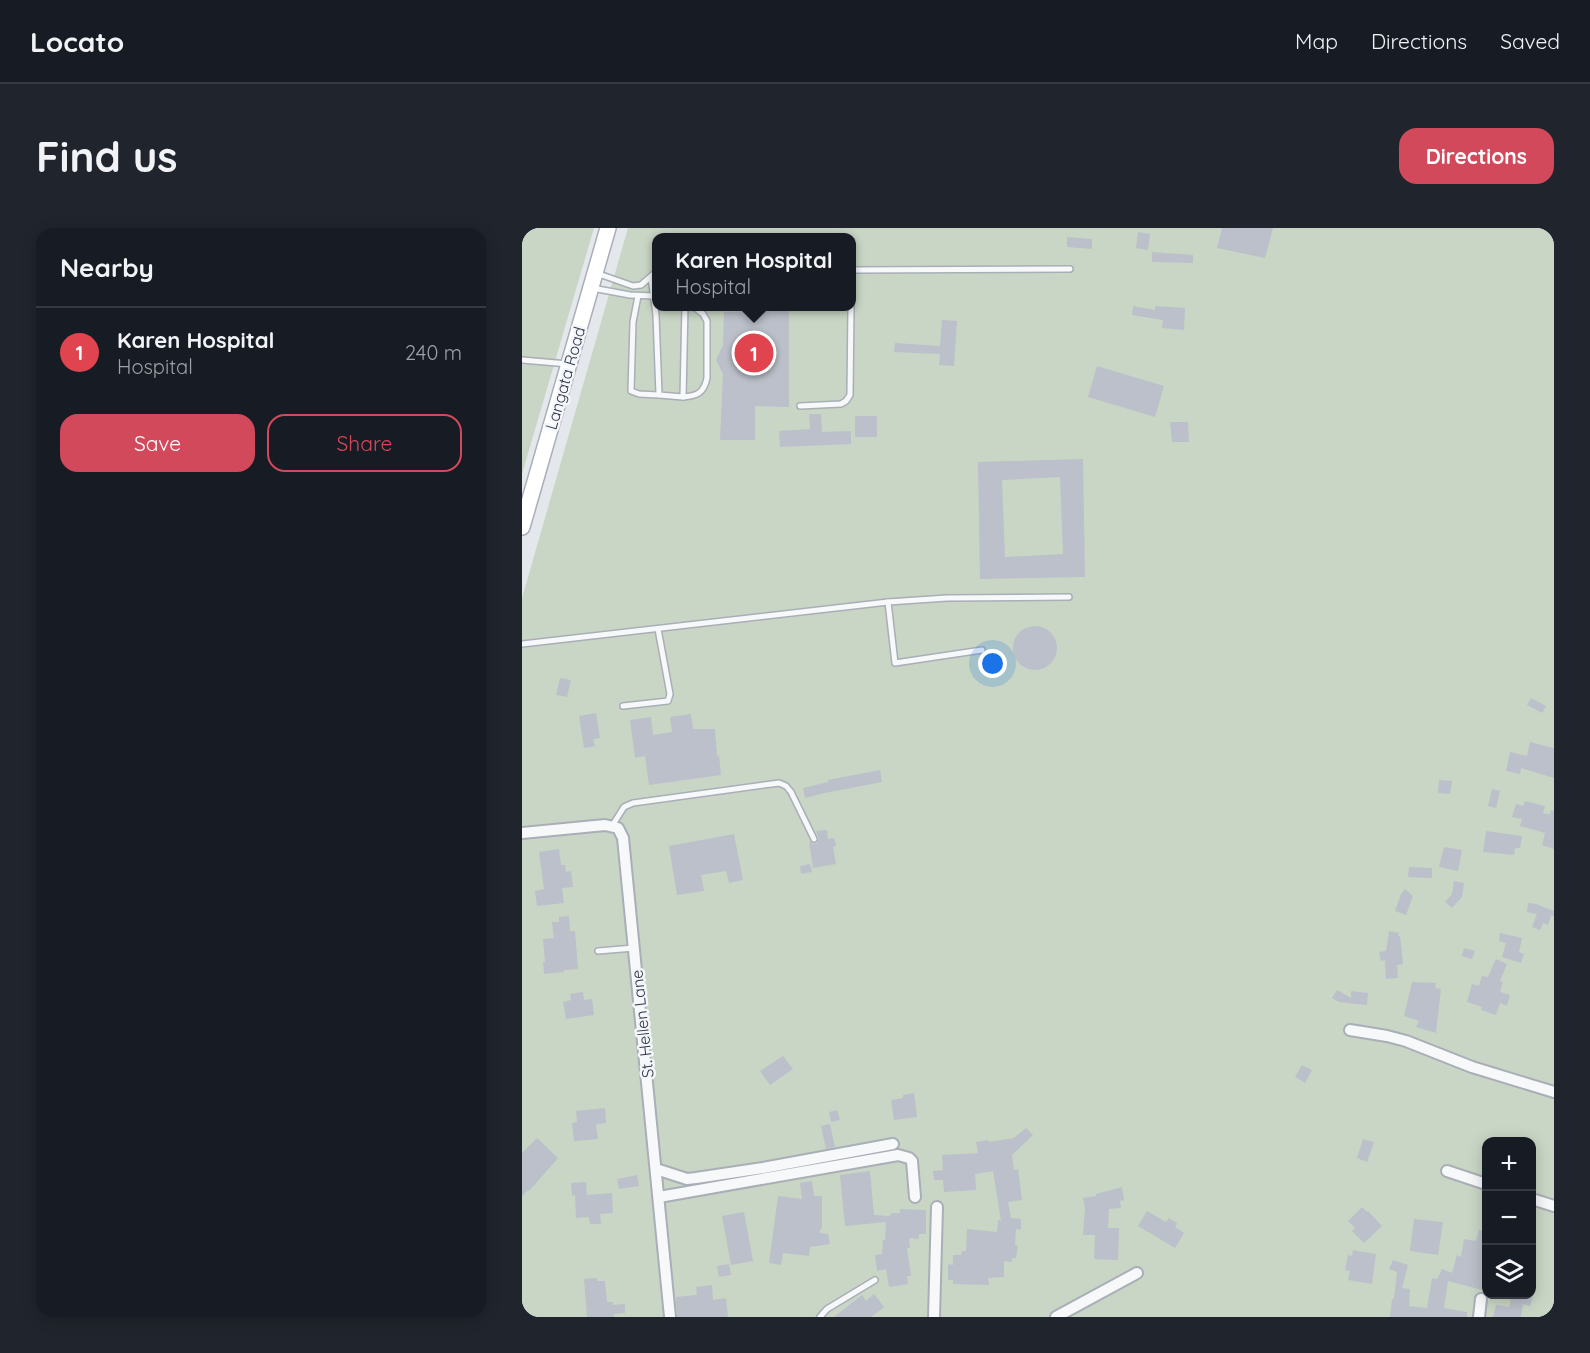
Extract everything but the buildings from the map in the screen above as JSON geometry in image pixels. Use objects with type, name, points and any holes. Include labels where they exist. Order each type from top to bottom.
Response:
[{"type":"main road","name":"Langata Road","points":[[522,527],[608,228]]},
{"type":"street","points":[[522,833],[612,826]]},
{"type":"street","name":"St. Hellen Lane","points":[[612,826],[618,828],[623,838],[670,1317]]},
{"type":"street","points":[[1350,1030],[1406,1041],[1472,1067],[1554,1092]]},
{"type":"street","points":[[656,1169],[687,1179],[763,1168],[893,1144]]},
{"type":"street","points":[[659,1197],[898,1155],[912,1161],[915,1197]]},
{"type":"street","points":[[1447,1171],[1482,1183]]},
{"type":"street","points":[[1536,1200],[1554,1206]]},
{"type":"street","points":[[934,1317],[937,1207]]},
{"type":"street","points":[[1056,1317],[1137,1272]]},
{"type":"street","points":[[1479,1317],[1481,1299]]},
{"type":"lane","points":[[856,270],[1070,269]]},
{"type":"lane","points":[[593,280],[633,286],[640,285],[651,277],[652,282]]},
{"type":"lane","points":[[593,280],[638,296],[652,296]]},
{"type":"lane","points":[[638,296],[633,322],[631,391],[639,394],[683,397],[700,393],[707,378],[707,321],[699,311]]},
{"type":"lane","points":[[656,311],[659,395]]},
{"type":"lane","points":[[683,397],[685,311]]},
{"type":"lane","points":[[800,406],[841,404],[848,399],[850,395],[851,311]]},
{"type":"lane","points":[[522,360],[569,364]]},
{"type":"lane","points":[[522,644],[888,602],[947,598],[1069,597]]},
{"type":"lane","points":[[888,602],[895,663],[982,650]]},
{"type":"lane","points":[[623,706],[668,701],[670,694],[658,628]]},
{"type":"lane","points":[[612,826],[624,807],[633,803],[779,783],[791,792],[814,839]]},
{"type":"lane","points":[[598,951],[634,948]]},
{"type":"lane","points":[[820,1317],[826,1309],[875,1280]]},
{"type":"green space","points":[[522,228],[594,228],[522,474]]},
{"type":"green space","points":[[628,228],[1554,228],[1554,1317],[522,1317],[522,598]]},
{"type":"place","name":"Karen Hospital","points":[[754,353]]}]
